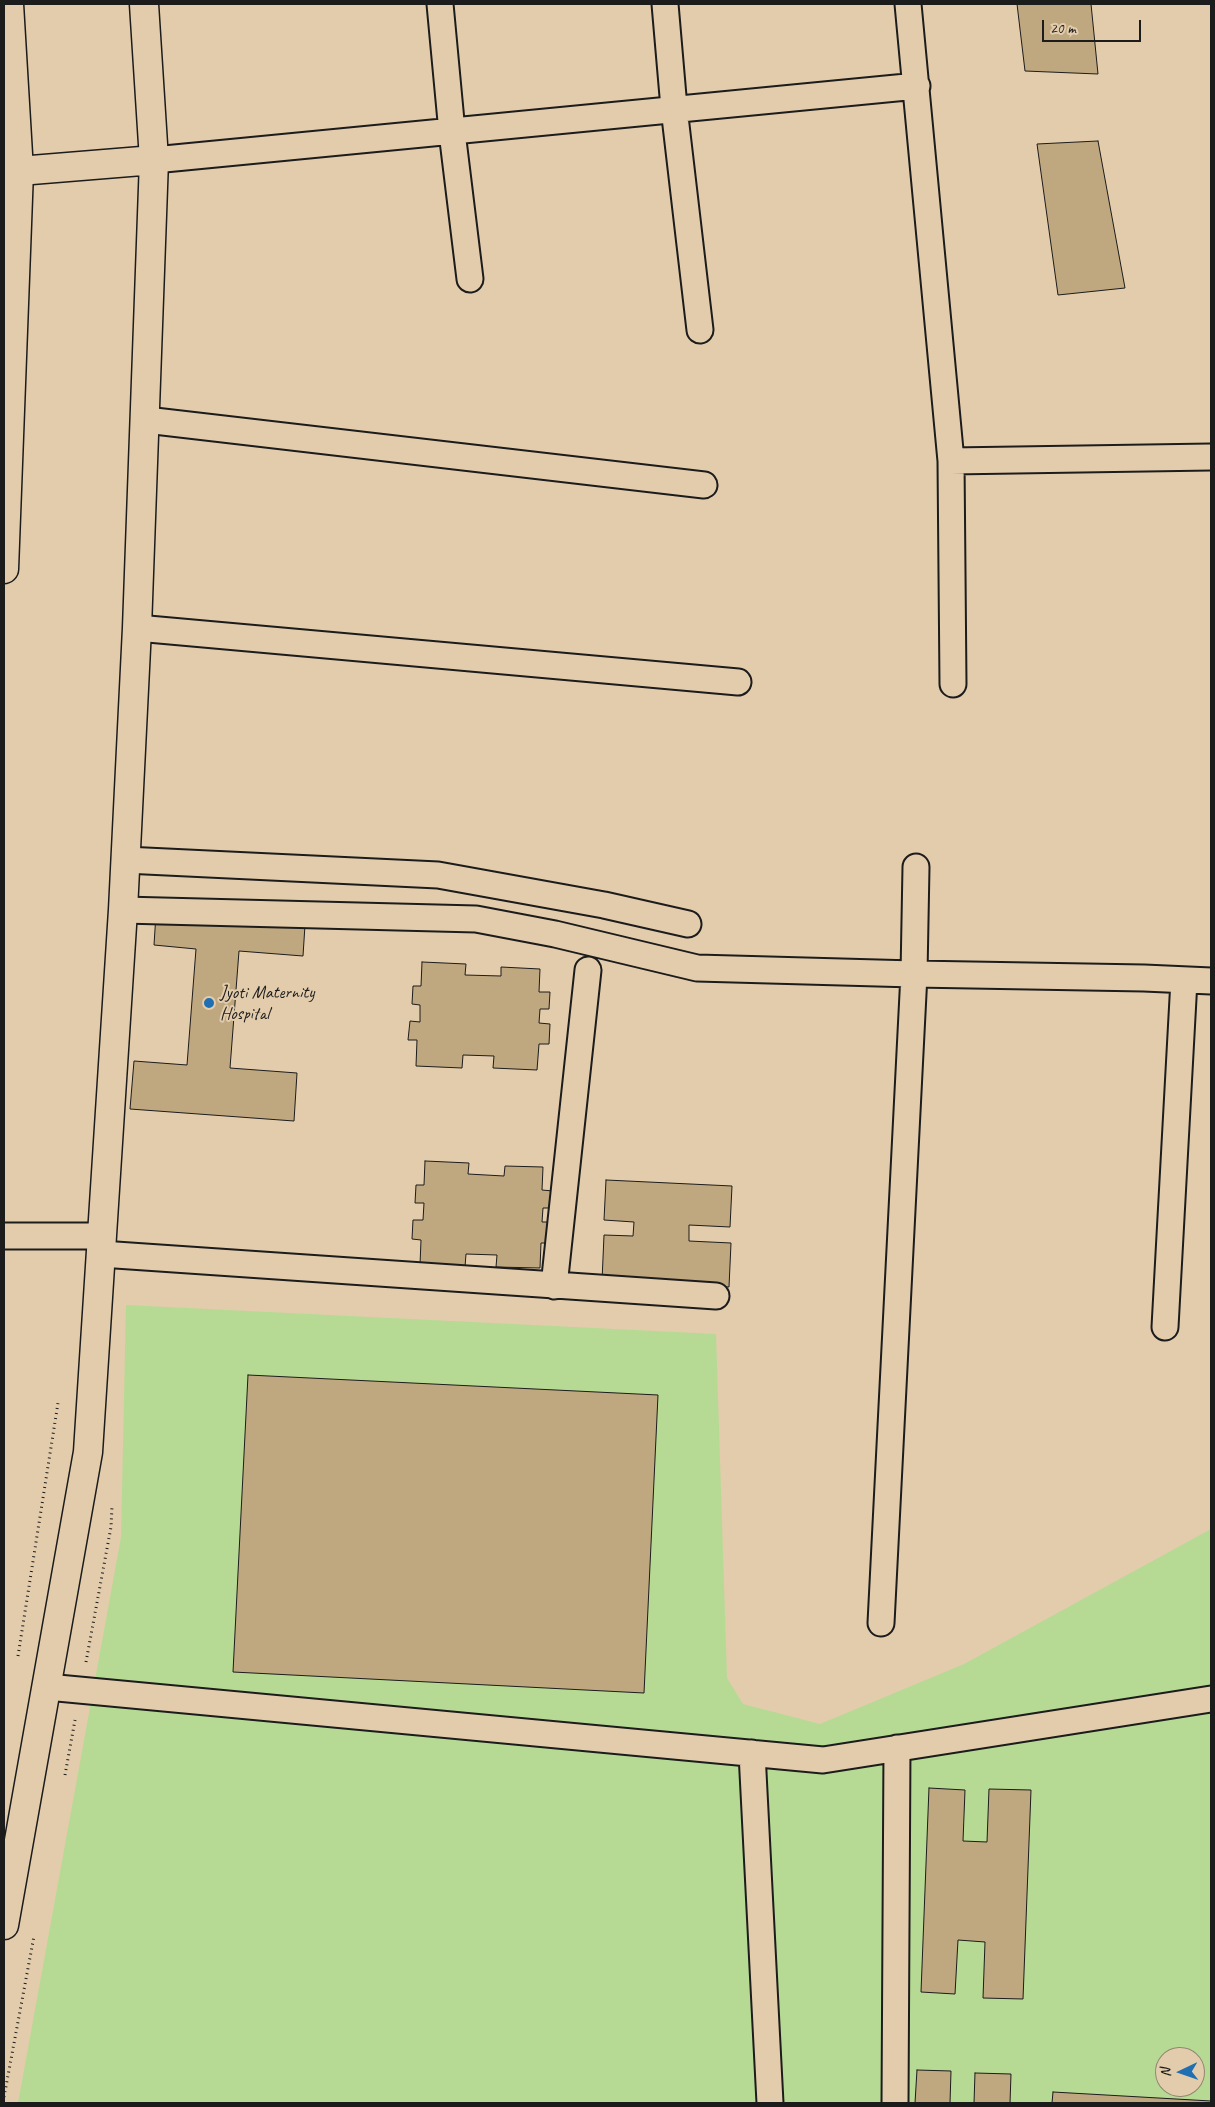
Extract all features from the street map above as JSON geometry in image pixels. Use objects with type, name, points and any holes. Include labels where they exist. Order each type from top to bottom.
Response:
[{"type":"street","points":[[4,568],[19,171],[9,4]]},
{"type":"street","points":[[4,1925],[88,1452],[123,910],[138,628],[154,160],[144,4]]},
{"type":"street","points":[[440,4],[452,132],[470,278]]},
{"type":"street","points":[[665,4],[674,108],[700,330]]},
{"type":"street","points":[[908,4],[951,461],[953,684]]},
{"type":"street","points":[[19,171],[452,132],[674,108],[917,86]]},
{"type":"street","points":[[146,420],[704,485]]},
{"type":"street","points":[[951,461],[1211,457]]},
{"type":"street","points":[[138,628],[738,682]]},
{"type":"street","points":[[125,860],[438,875],[604,905],[688,924]]},
{"type":"street","points":[[881,1623],[914,974],[916,867]]},
{"type":"street","points":[[123,910],[476,919],[555,934],[698,968],[1211,981]]},
{"type":"street","points":[[554,1286],[588,970]]},
{"type":"street","points":[[1166,1327],[1184,980]]},
{"type":"street","points":[[4,1236],[554,1286],[716,1296]]},
{"type":"street","points":[[46,1687],[823,1760],[1211,1699]]},
{"type":"street","points":[[895,2103],[898,1748]]},
{"type":"street","points":[[752,1753],[770,2103]]},
{"type":"green space","points":[[126,1305],[716,1334],[727,1678],[743,1704],[820,1724],[964,1664],[1211,1529],[1211,2103],[18,2103],[121,1537]]},
{"type":"building","points":[[1017,4],[1091,4],[1098,74],[1025,71]]},
{"type":"building","points":[[1098,141],[1125,288],[1058,295],[1037,144]]},
{"type":"building","points":[[156,914],[305,925],[303,956],[239,951],[230,1068],[297,1073],[294,1121],[130,1109],[134,1061],[187,1065],[196,949],[154,945]]},
{"type":"building","points":[[422,962],[466,964],[465,975],[501,976],[501,967],[540,969],[539,992],[550,992],[549,1009],[540,1009],[539,1023],[550,1024],[549,1044],[539,1044],[537,1070],[493,1068],[494,1056],[463,1055],[462,1068],[416,1066],[417,1040],[408,1040],[410,1021],[420,1022],[420,1005],[412,1004],[413,986],[421,986]]},
{"type":"building","points":[[425,1161],[469,1163],[468,1174],[504,1176],[505,1166],[543,1167],[542,1190],[553,1191],[553,1208],[543,1208],[542,1222],[553,1222],[552,1243],[541,1243],[540,1268],[496,1267],[497,1255],[466,1254],[465,1267],[420,1265],[421,1240],[412,1239],[413,1220],[423,1220],[424,1203],[415,1203],[416,1185],[424,1185]]},
{"type":"building","points":[[606,1180],[732,1186],[730,1227],[689,1225],[689,1241],[731,1243],[729,1287],[602,1281],[604,1235],[633,1236],[634,1222],[604,1220]]},
{"type":"building","points":[[248,1375],[658,1395],[644,1693],[233,1672]]},
{"type":"building","points":[[929,1788],[965,1790],[963,1841],[987,1842],[989,1789],[1031,1790],[1023,1999],[983,1998],[985,1942],[958,1940],[955,1994],[921,1992]]},
{"type":"building","points":[[917,2070],[951,2071],[950,2103],[915,2103]]},
{"type":"building","points":[[975,2073],[1011,2074],[1010,2103],[974,2103]]},
{"type":"building","points":[[1053,2092],[1211,2101],[1211,2103],[1052,2103]]},
{"type":"place","name":"Jyoti Maternity Hospital","points":[[209,1003]]}]
